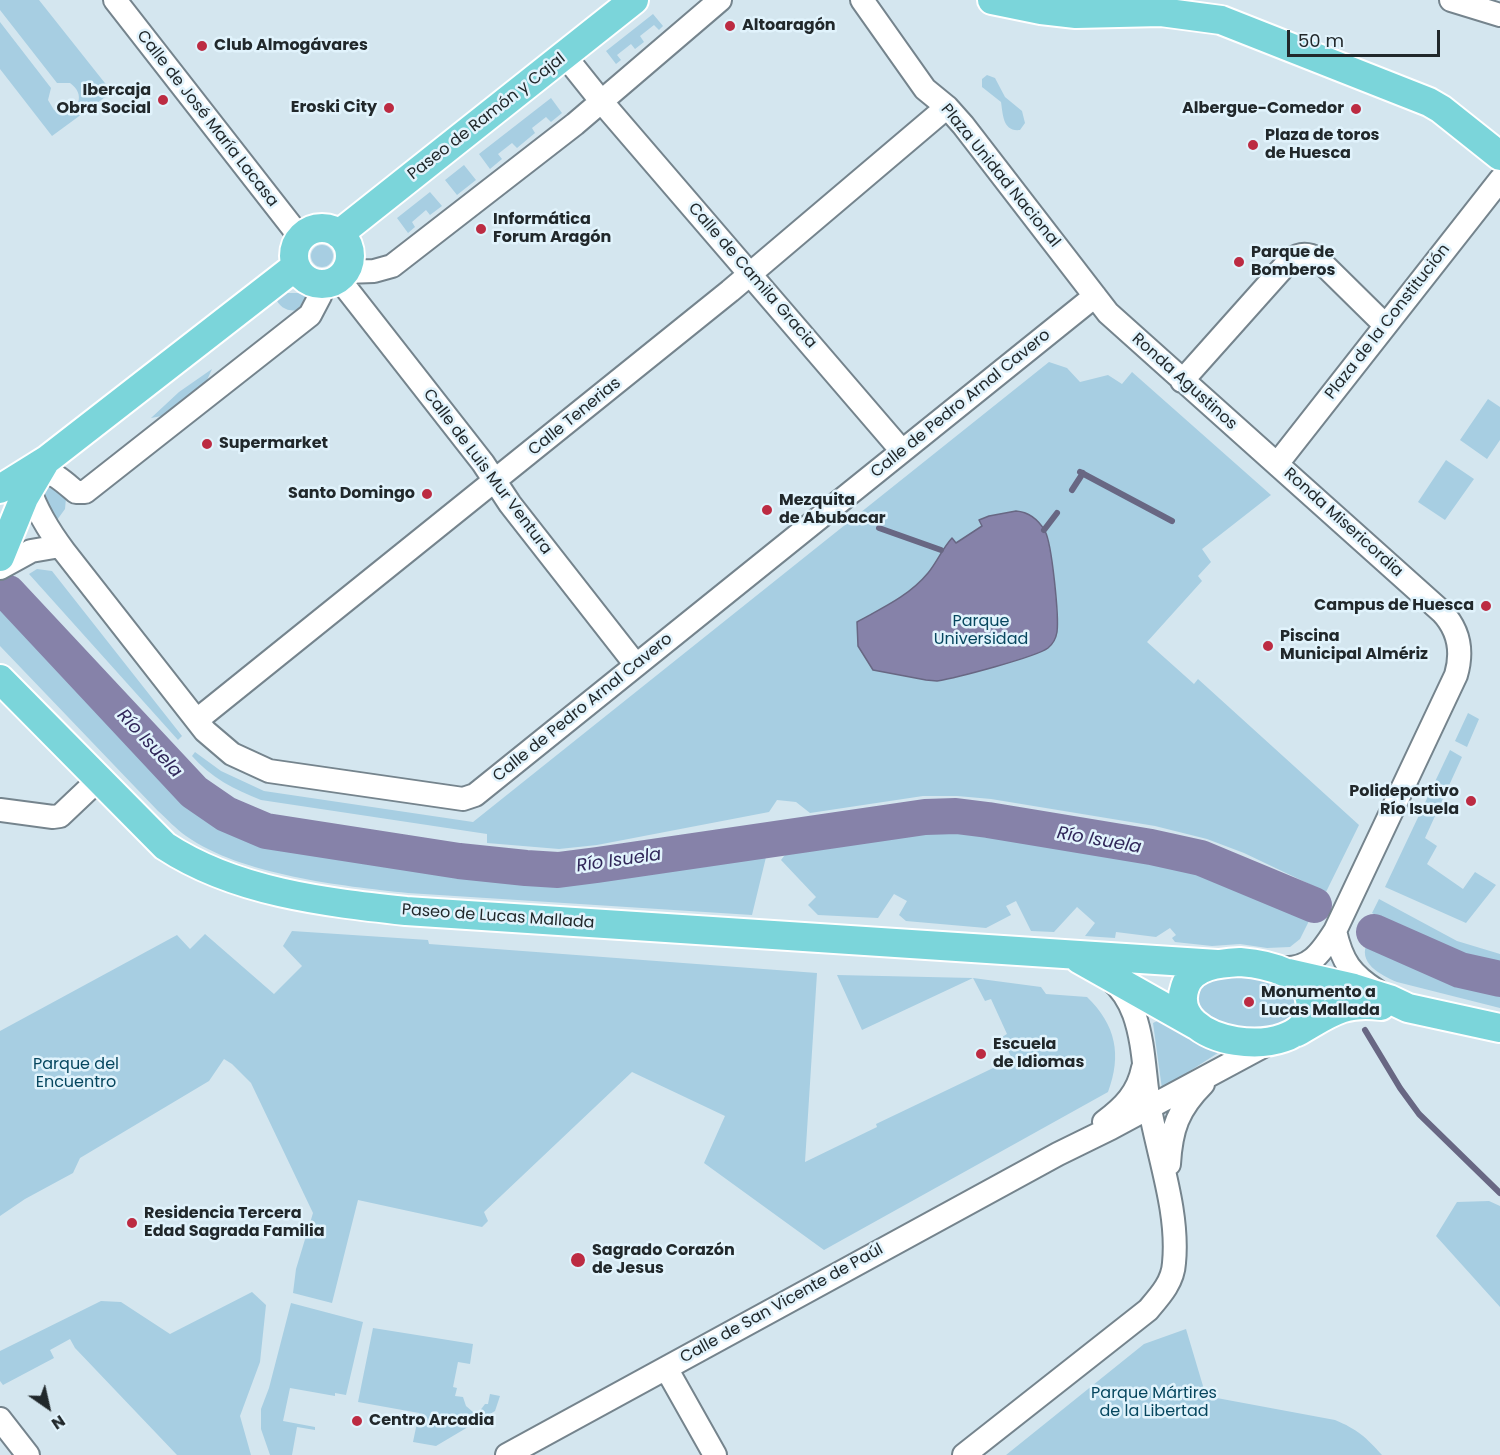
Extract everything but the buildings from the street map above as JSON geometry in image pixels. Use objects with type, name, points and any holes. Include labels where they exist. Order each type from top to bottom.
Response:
[{"type":"main road","name":"Paseo de Ramón y Cajal","points":[[339,234],[634,0]]},
{"type":"main road","points":[[992,0],[1041,10],[1076,14],[1161,12],[1221,20],[1429,102],[1500,156]]},
{"type":"main road","points":[[315,228],[324,228],[339,234],[349,247],[350,256],[335,278],[306,280],[295,267],[294,251],[300,237],[315,228]]},
{"type":"main road","points":[[13,523],[0,491],[38,470],[295,267]]},
{"type":"main road","points":[[0,460],[6,465],[38,470]]},
{"type":"main road","points":[[0,557],[38,470]]},
{"type":"main road","name":"Paseo de Lucas Mallada","points":[[0,679],[154,837],[183,857],[238,880],[286,893],[349,905],[418,912],[1075,956],[1206,968]]},
{"type":"main road","name":"Paseo de Lucas Mallada","points":[[1075,956],[1197,1026]]},
{"type":"main road","points":[[1399,1003],[1398,1009],[1366,1004],[1344,1007],[1293,1031],[1253,1042],[1230,1040],[1197,1026],[1188,1018],[1183,1007],[1182,994],[1186,982],[1206,968],[1240,962],[1323,981],[1500,1028]]},
{"type":"main road","points":[[1279,970],[1304,986],[1310,998],[1310,1010],[1293,1031]]},
{"type":"street","name":"Calle de José María Lacasa","points":[[115,0],[300,237]]},
{"type":"street","points":[[38,470],[54,474],[76,492],[85,492],[309,315],[320,296],[335,278],[392,266],[575,124],[720,0]]},
{"type":"street","name":"Plaza Unidad Nacional","points":[[862,0],[925,89],[947,107],[1095,296]]},
{"type":"street","points":[[1451,0],[1500,15]]},
{"type":"street","name":"Calle de Camila Gracia","points":[[565,56],[601,101],[902,451]]},
{"type":"street","name":"Calle Tenerias","points":[[197,720],[751,274],[947,107]]},
{"type":"street","name":"Plaza de la Constitución","points":[[1277,464],[1500,180]]},
{"type":"street","points":[[1182,381],[1297,255],[1312,255],[1318,259],[1385,325]]},
{"type":"street","name":"Calle de Luis Mur Ventura","points":[[335,278],[636,665]]},
{"type":"street","name":"Ronda Agustinos","points":[[1095,296],[1108,313],[1277,464]]},
{"type":"street","name":"Calle de Pedro Arnal Cavero","points":[[38,470],[36,509],[47,529],[197,720],[216,741],[232,754],[269,771],[463,799],[475,795],[1095,296]]},
{"type":"street","name":"Ronda Misericordia","points":[[1277,464],[1442,612],[1455,630],[1460,655],[1456,675],[1335,931],[1321,953],[1311,962],[1298,968],[1279,970]]},
{"type":"street","name":"Calle de Pedro Arnal Cavero","points":[[13,523],[43,535],[60,546]]},
{"type":"street","points":[[0,568],[31,551],[60,546]]},
{"type":"street","points":[[0,810],[60,816],[98,780]]},
{"type":"street","points":[[1335,931],[1340,953],[1351,970],[1359,978],[1399,1003]]},
{"type":"street","name":"Ronda Misericordia","points":[[1293,1031],[1314,1012],[1335,931]]},
{"type":"street","name":"Calle de San Vicente de Paúl","points":[[1058,1154],[1122,1108],[1134,1094],[1140,1081],[1144,1060],[1145,1027],[1150,1009],[1170,987],[1206,968]]},
{"type":"street","points":[[964,1455],[1148,1310],[1166,1289],[1174,1265],[1174,1240],[1168,1192],[1150,1108],[1144,1060],[1134,1015],[1127,999],[1103,973]]},
{"type":"street","name":"Calle de San Vicente de Paúl","points":[[507,1455],[1058,1154],[1150,1108],[1227,1064],[1293,1031]]},
{"type":"street","points":[[1168,1192],[1171,1143],[1177,1118],[1185,1102],[1202,1084],[1227,1064]]},
{"type":"street","points":[[666,1368],[715,1455]]},
{"type":"street","points":[[0,1419],[28,1455]]},
{"type":"green space","points":[[0,0],[39,0],[112,92],[52,136],[0,69],[0,22],[51,88],[48,100],[54,110],[68,111],[77,105],[79,100],[76,88],[70,83],[57,83],[0,10]]},
{"type":"green space","points":[[653,14],[663,26],[659,30],[654,25],[640,36],[644,42],[635,49],[631,44],[617,55],[621,60],[616,64],[606,51]]},
{"type":"green space","points":[[987,75],[995,78],[1005,97],[1022,111],[1025,123],[1020,130],[1014,130],[1007,125],[1003,117],[1001,102],[982,87],[982,79]]},
{"type":"green space","points":[[551,98],[562,113],[551,122],[546,117],[532,128],[535,133],[517,148],[512,143],[498,154],[502,159],[490,169],[479,154]]},
{"type":"green space","points":[[464,165],[476,180],[457,195],[445,180]]},
{"type":"green space","points":[[430,192],[442,206],[430,215],[426,210],[412,222],[415,227],[408,233],[397,218]]},
{"type":"green space","points":[[322,245],[330,248],[333,256],[330,264],[322,267],[314,264],[311,256],[314,248]]},
{"type":"green space","points":[[285,293],[311,295],[302,309],[293,310],[283,307],[275,297]]},
{"type":"green space","name":"Parque Universidad","points":[[1049,362],[1067,368],[1080,382],[1108,375],[1122,384],[1132,372],[1271,495],[1202,549],[1211,562],[1198,576],[1202,581],[1147,642],[1194,684],[1198,679],[1359,825],[1326,892],[1244,853],[1207,839],[1155,826],[991,799],[923,796],[810,813],[796,802],[777,800],[769,812],[597,845],[559,849],[487,843],[487,834],[261,800],[224,782],[192,756],[195,752],[221,771],[264,791],[473,822]]},
{"type":"green space","points":[[212,369],[203,389],[172,414],[151,418],[179,392]]},
{"type":"green space","points":[[1488,399],[1500,407],[1500,440],[1487,459],[1460,440]]},
{"type":"green space","points":[[1446,460],[1474,479],[1445,520],[1418,502]]},
{"type":"green space","points":[[47,485],[52,485],[66,498],[65,509],[57,520],[46,505],[42,492]]},
{"type":"green space","points":[[37,569],[52,571],[182,736],[178,740],[29,574]]},
{"type":"green space","points":[[0,607],[185,803],[219,826],[262,844],[452,874],[525,882],[559,883],[767,853],[752,915],[408,893],[323,882],[263,869],[235,860],[209,849],[175,827],[0,646]]},
{"type":"green space","points":[[1468,713],[1479,719],[1467,747],[1455,741]]},
{"type":"green space","points":[[1450,750],[1462,757],[1425,838],[1437,846],[1427,864],[1463,889],[1475,872],[1496,885],[1466,923],[1385,887]]},
{"type":"green space","points":[[956,830],[1148,860],[1197,872],[1231,884],[1309,921],[1300,939],[1290,947],[1267,948],[1240,944],[1212,946],[1175,942],[1172,938],[1176,935],[1170,928],[1156,937],[1116,932],[1115,938],[1085,936],[1095,923],[1077,907],[1054,932],[1031,931],[1016,901],[1006,906],[1011,915],[986,928],[906,921],[899,915],[907,901],[894,894],[878,918],[818,915],[808,905],[816,897],[781,860],[788,851],[926,831]]},
{"type":"green space","points":[[1379,899],[1457,941],[1500,954],[1500,967],[1446,952],[1372,913]]},
{"type":"green space","name":"Parque del Encuentro","points":[[292,931],[428,940],[429,944],[817,973],[805,1162],[877,1127],[876,1124],[1012,1059],[1002,1037],[1007,1034],[991,999],[985,1001],[973,978],[1041,987],[1046,994],[1087,997],[1104,1018],[1110,1030],[1114,1041],[1115,1065],[1108,1092],[824,1250],[704,1163],[725,1116],[632,1072],[484,1212],[488,1221],[482,1227],[358,1200],[332,1303],[293,1293],[296,1269],[313,1213],[251,1083],[224,1059],[209,1081],[80,1158],[73,1173],[25,1199],[0,1216],[0,1031],[177,935],[190,949],[205,934],[274,994],[302,966],[283,946]]},
{"type":"green space","points":[[1368,941],[1455,983],[1500,993],[1500,1008],[1391,979],[1378,972],[1368,962],[1365,949]]},
{"type":"green space","points":[[837,975],[973,978],[862,1030]]},
{"type":"green space","points":[[1260,975],[1295,992],[1297,1017],[1273,1029],[1232,1029],[1197,1012],[1196,987],[1210,977]]},
{"type":"green space","points":[[1163,1018],[1224,1049],[1162,1089],[1153,1023]]},
{"type":"green space","points":[[1489,1201],[1500,1206],[1500,1307],[1436,1236],[1457,1202]]},
{"type":"green space","points":[[252,1292],[266,1305],[260,1362],[240,1416],[251,1455],[177,1455],[75,1348],[70,1339],[50,1350],[54,1358],[3,1385],[0,1381],[0,1351],[101,1301],[121,1302],[170,1334]]},
{"type":"green space","points":[[291,1303],[363,1322],[346,1395],[335,1393],[335,1396],[290,1388],[283,1421],[315,1427],[315,1430],[297,1427],[292,1455],[270,1455],[261,1429],[261,1409],[269,1388]]},
{"type":"green space","points":[[373,1328],[473,1344],[470,1364],[458,1362],[453,1387],[457,1388],[455,1396],[463,1397],[466,1406],[473,1412],[479,1412],[485,1404],[488,1404],[490,1394],[500,1396],[495,1411],[436,1446],[413,1442],[419,1413],[358,1402]]},
{"type":"green space","name":"Parque Mártires de la Libertad","points":[[1186,1329],[1206,1396],[1335,1420],[1361,1434],[1382,1455],[1006,1455],[1144,1344]]},
{"type":"shaded area","points":[[1016,511],[1025,513],[1036,520],[1048,538],[1057,611],[1057,632],[1051,645],[1041,652],[1013,662],[937,681],[873,670],[858,646],[857,622],[895,601],[921,581],[952,538],[956,543],[982,526],[979,520]]},
{"type":"waterway","points":[[1080,472],[1172,521]]},
{"type":"waterway","points":[[1072,490],[1083,473]]},
{"type":"waterway","points":[[1044,530],[1057,513]]},
{"type":"waterway","points":[[879,528],[941,550]]},
{"type":"waterway","name":"Río Isuela","points":[[8,593],[194,792],[226,814],[266,831],[459,861],[558,870],[925,817],[956,816],[1151,847],[1201,858],[1314,905]]},
{"type":"waterway","name":"Río Isuela","points":[[1374,932],[1460,970],[1500,979]]},
{"type":"waterway","points":[[1365,1030],[1400,1088],[1419,1114],[1500,1193]]},
{"type":"place","name":"Altoaragón","points":[[730,26]]},
{"type":"place","name":"Club Almogávares","points":[[202,46]]},
{"type":"place","name":"Ibercaja Obra Social","points":[[163,100]]},
{"type":"place","name":"Eroski City","points":[[389,108]]},
{"type":"place","name":"Albergue-Comedor","points":[[1356,109]]},
{"type":"place","name":"Plaza de toros de Huesca","points":[[1253,145]]},
{"type":"place","name":"Informática Forum Aragón","points":[[481,229]]},
{"type":"place","name":"Parque de Bomberos","points":[[1239,262]]},
{"type":"place","name":"Supermarket","points":[[207,444]]},
{"type":"place","name":"Santo Domingo","points":[[427,494]]},
{"type":"place","name":"Mezquita de Abubacar","points":[[767,510]]},
{"type":"place","name":"Campus de Huesca","points":[[1486,606]]},
{"type":"place","name":"Piscina Municipal Almériz","points":[[1268,646]]},
{"type":"place","name":"Polideportivo Río Isuela","points":[[1471,801]]},
{"type":"place","name":"Monumento a Lucas Mallada","points":[[1249,1002]]},
{"type":"place","name":"Escuela de Idiomas","points":[[981,1054]]},
{"type":"place","name":"Residencia Tercera Edad Sagrada Familia","points":[[132,1223]]},
{"type":"place","name":"Sagrado Corazón de Jesus","points":[[578,1260]]},
{"type":"place","name":"Centro Arcadia","points":[[357,1421]]}]
